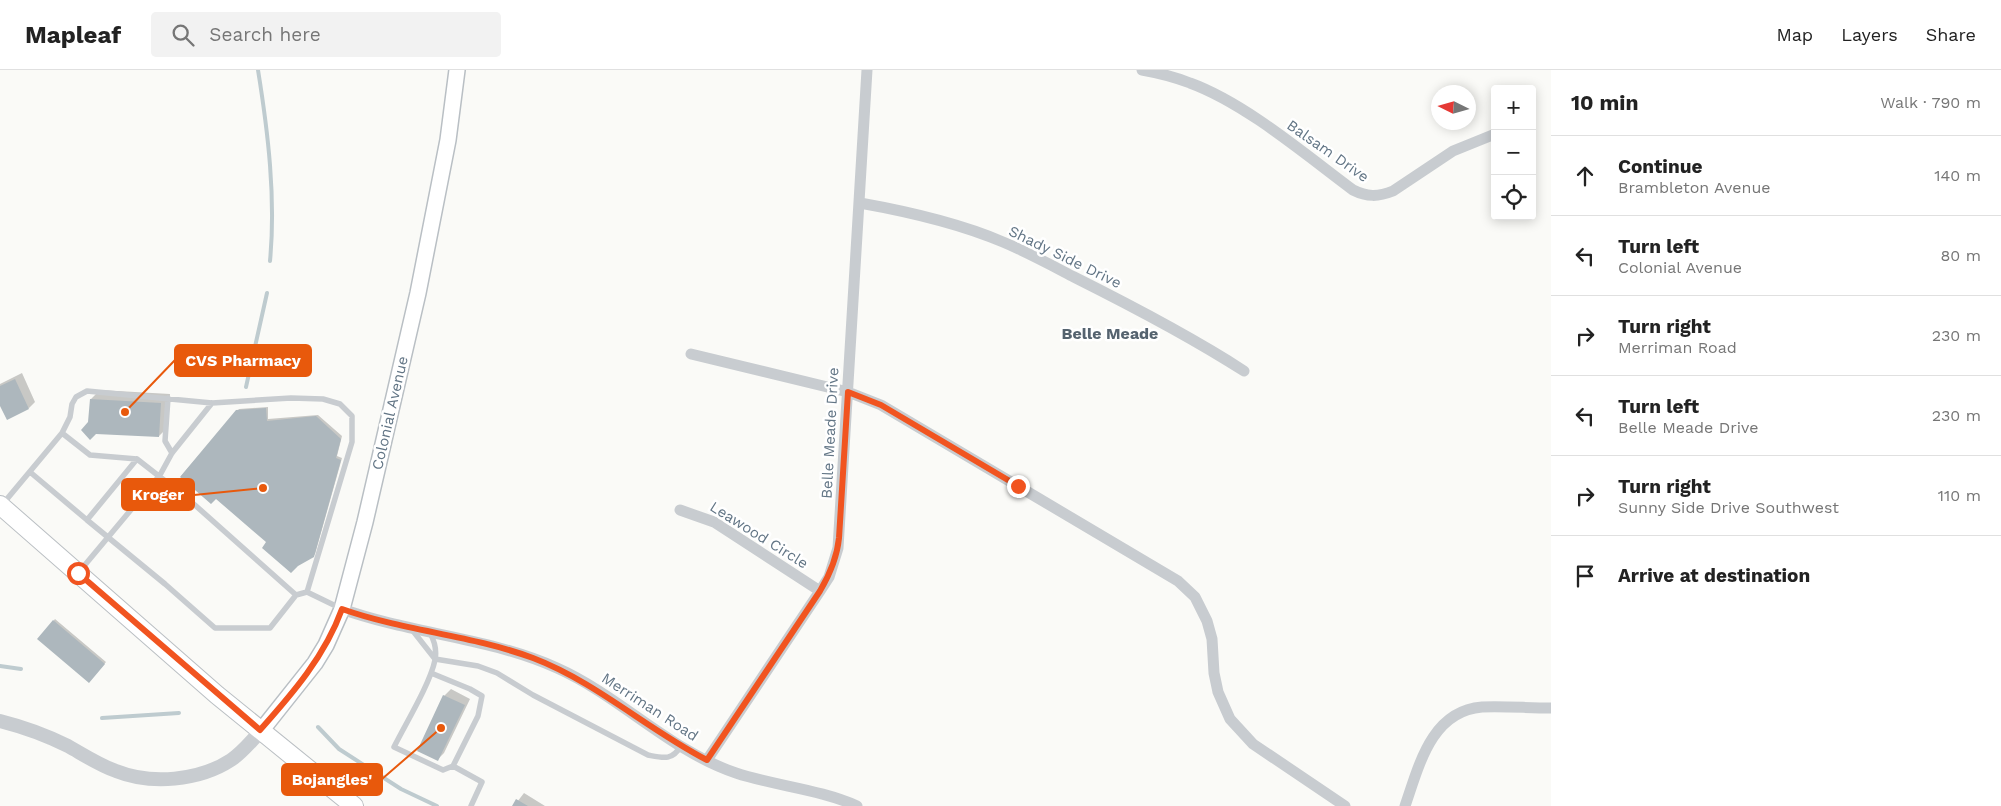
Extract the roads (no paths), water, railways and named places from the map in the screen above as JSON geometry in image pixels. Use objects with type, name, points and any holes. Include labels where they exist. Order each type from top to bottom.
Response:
[{"type":"main road","name":"Colonial Avenue","points":[[260,730],[315,663],[326,645],[342,609],[365,522],[439,197],[450,132],[457,70]]},
{"type":"main road","points":[[1,506],[260,730],[354,806]]},
{"type":"street","name":"Belle Meade Drive","points":[[707,760],[829,577],[838,548],[868,70]]},
{"type":"street","name":"Balsam Drive","points":[[1142,70],[1182,80],[1210,92],[1242,110],[1287,140],[1362,195],[1383,195],[1393,191],[1452,151],[1491,136]]},
{"type":"street","name":"Shady Side Drive","points":[[860,202],[902,211],[981,233],[1003,242],[1115,298],[1213,351],[1244,371]]},
{"type":"street","points":[[691,354],[848,392],[881,405],[1178,581],[1195,597],[1206,621],[1212,639],[1214,673],[1218,692],[1230,719],[1253,744],[1345,806]]},
{"type":"street","name":"Leawood Circle","points":[[680,510],[714,522],[820,591]]},
{"type":"street","name":"Merriman Road","points":[[342,609],[410,628],[505,649],[559,669],[597,690],[682,746],[707,760],[736,773],[830,797],[856,806]]},
{"type":"street","points":[[1405,806],[1430,740],[1448,720],[1459,713],[1482,707],[1551,708]]},
{"type":"street","points":[[0,722],[44,735],[118,772],[149,778],[188,776],[215,769],[240,754],[260,730]]},
{"type":"lane","points":[[1,506],[62,433],[70,417],[72,404],[80,394],[87,392],[212,403],[291,398],[324,399],[340,404],[352,416],[352,442],[307,592]]},
{"type":"lane","points":[[168,398],[165,441],[172,453]]},
{"type":"lane","points":[[78,573],[160,475],[172,453],[212,403]]},
{"type":"lane","points":[[62,433],[90,455],[137,459],[160,475],[296,595]]},
{"type":"lane","points":[[86,520],[137,459]]},
{"type":"lane","points":[[30,472],[109,537],[214,628],[270,628],[296,595],[307,592],[342,609]]},
{"type":"lane","points":[[410,628],[435,659],[478,666],[497,673],[533,695],[648,756],[664,758],[676,754],[682,746]]},
{"type":"lane","points":[[430,632],[435,645],[435,659],[431,672],[394,747],[442,770],[453,766],[478,716],[482,696],[470,688],[431,672]]},
{"type":"lane","points":[[453,766],[482,782],[471,806]]},
{"type":"waterway","points":[[258,70],[270,165],[272,213],[270,261]]},
{"type":"waterway","points":[[246,387],[267,293]]},
{"type":"waterway","points":[[0,666],[21,669]]},
{"type":"waterway","points":[[102,718],[179,713]]},
{"type":"waterway","points":[[318,727],[339,749],[401,789],[437,806]]},
{"type":"place","name":"CVS Pharmacy","points":[[125,412]]},
{"type":"place","name":"Kroger","points":[[263,488]]},
{"type":"place","name":"Bojangles'","points":[[441,728]]},
{"type":"district","name":"Belle Meade","points":[[1110,333]]}]
